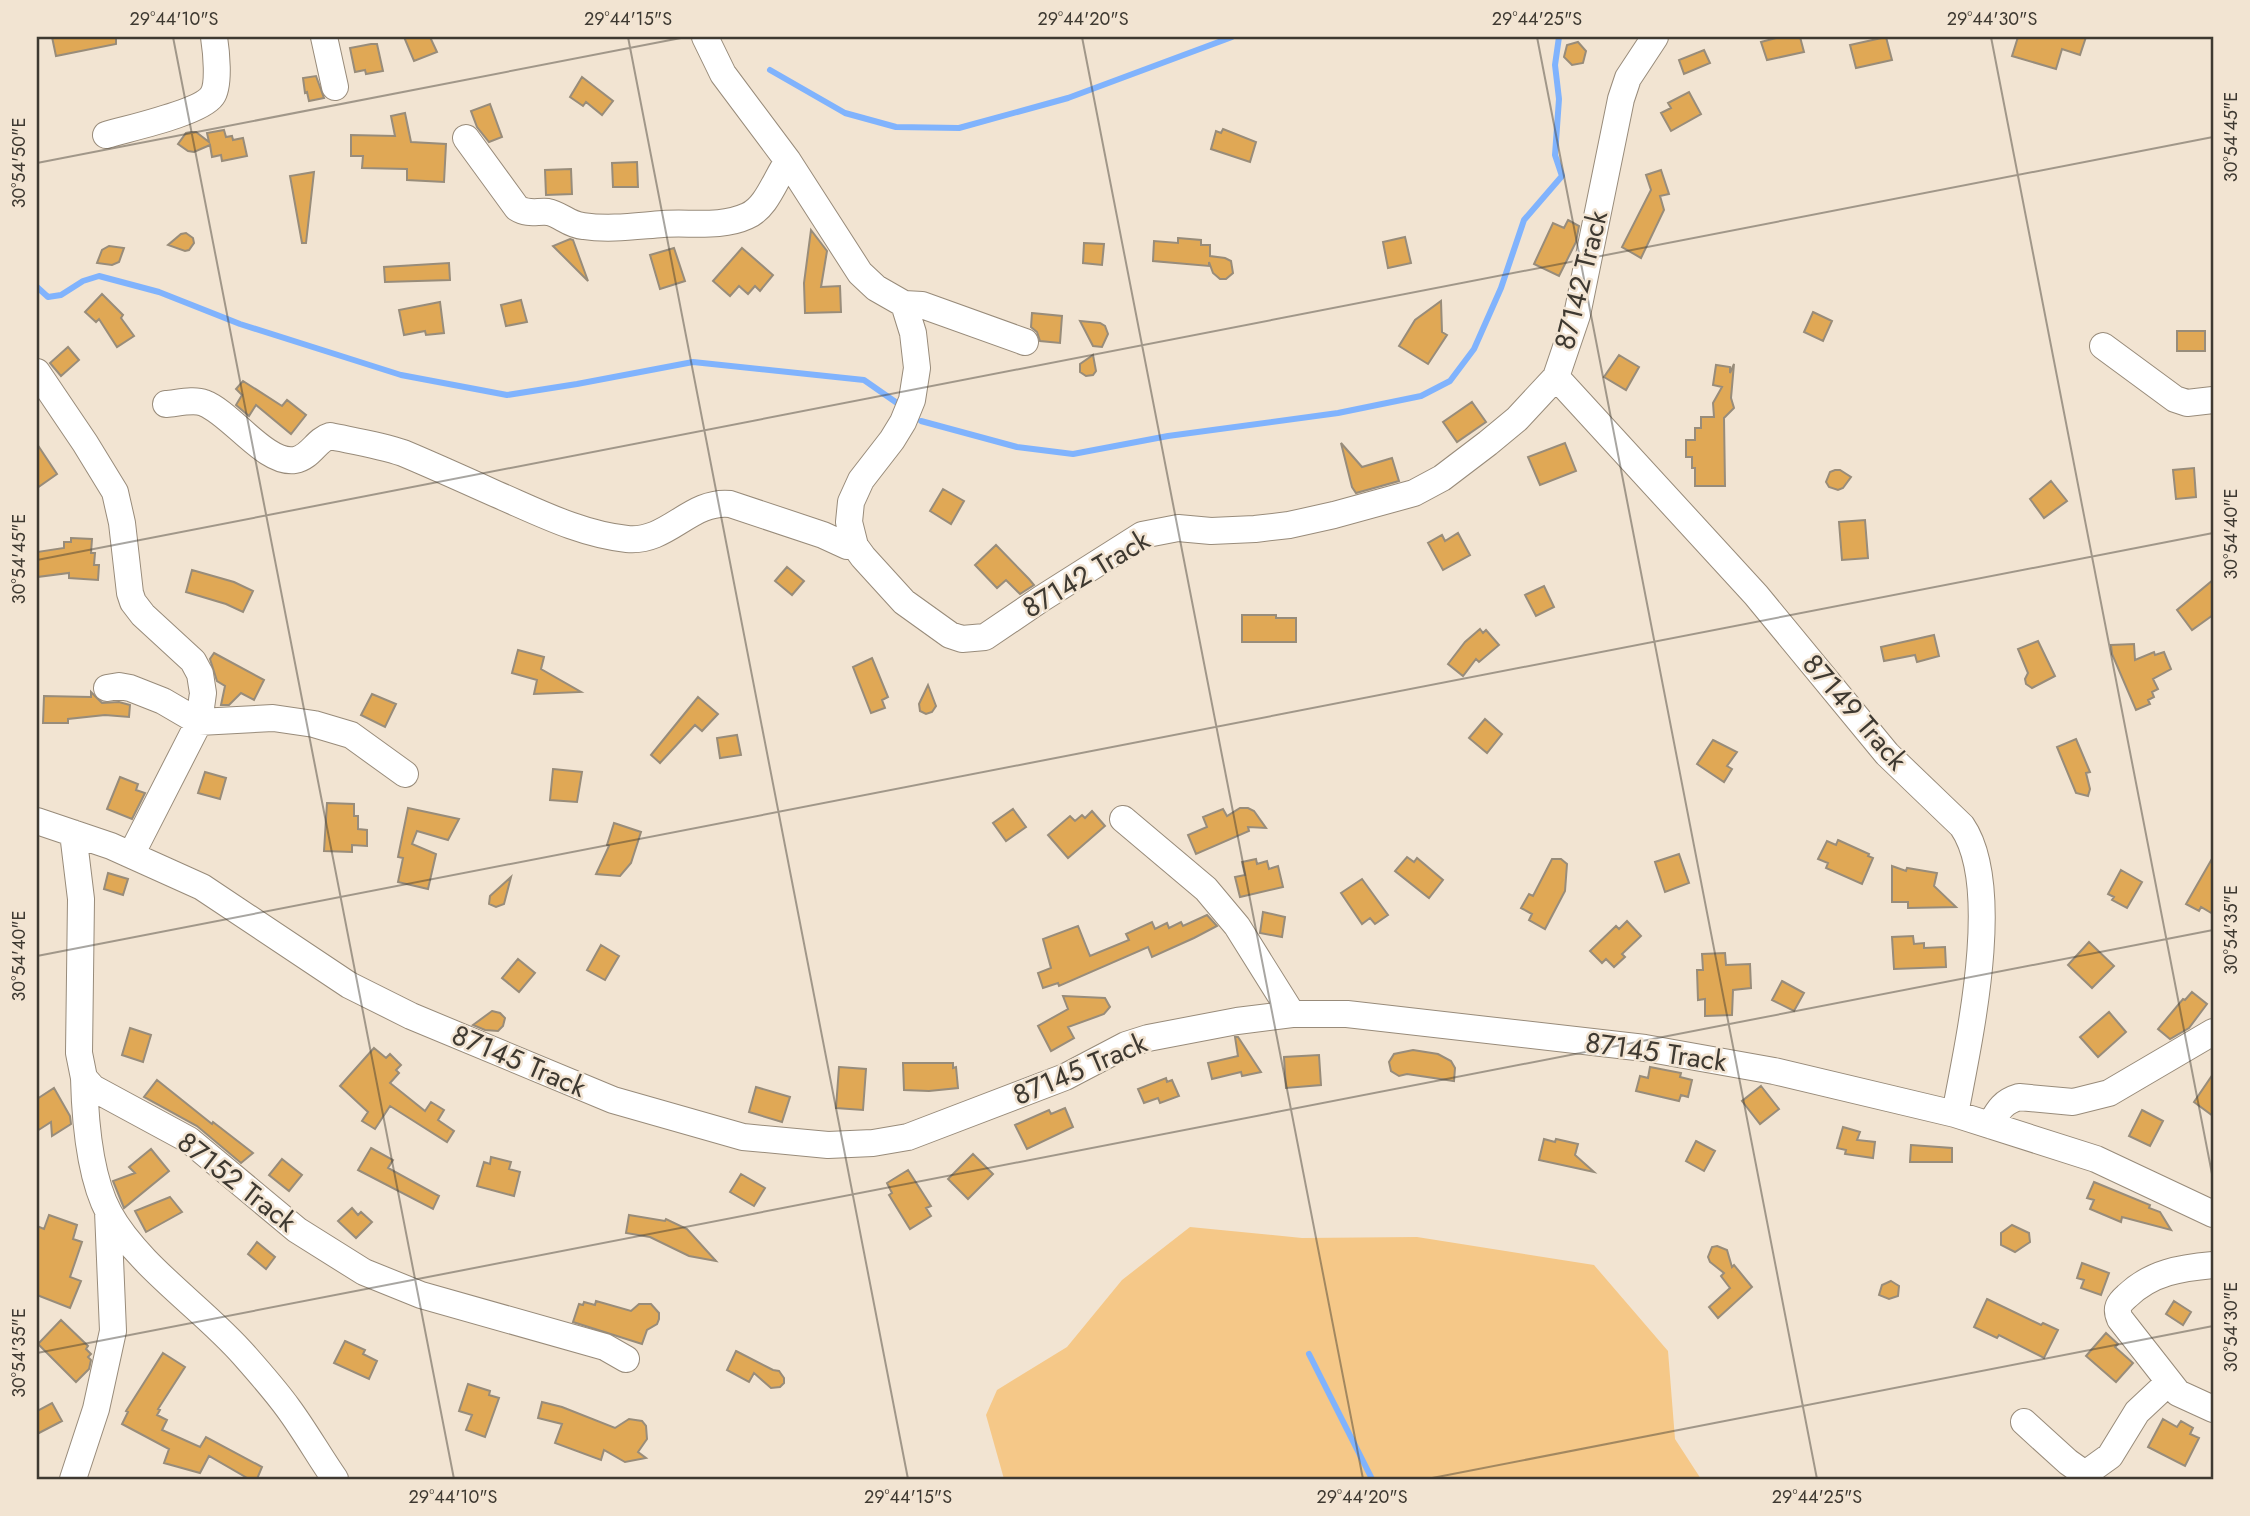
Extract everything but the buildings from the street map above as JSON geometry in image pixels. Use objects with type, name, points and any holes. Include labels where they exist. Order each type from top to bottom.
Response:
[{"type":"street","points":[[106,135],[182,113],[212,96],[216,88],[217,62],[214,37]]},
{"type":"street","points":[[324,37],[335,86]]},
{"type":"street","points":[[705,37],[723,74],[788,161],[860,272],[876,288],[904,304],[922,305],[1026,342]]},
{"type":"street","name":"87142 Track","points":[[855,546],[889,588],[941,628],[962,639],[985,637],[1142,535],[1178,528],[1211,531],[1289,525],[1414,493],[1442,478],[1517,419],[1556,377],[1577,315],[1620,99],[1628,78],[1655,37]]},
{"type":"street","points":[[466,138],[517,208],[528,212],[551,213],[570,224],[583,226],[618,228],[664,223],[715,224],[748,216],[755,212],[766,197],[788,161]]},
{"type":"street","points":[[166,404],[205,403],[270,452],[288,460],[304,457],[322,439],[330,436],[392,450],[556,521],[625,539],[655,536],[704,506],[720,503],[823,534],[847,546],[855,546],[849,522],[851,502],[861,480],[903,422],[915,387],[917,368],[913,333],[904,304]]},
{"type":"street","points":[[2102,346],[2175,399],[2188,403],[2213,400]]},
{"type":"street","points":[[37,373],[115,492],[133,602],[143,615],[193,661],[200,674],[203,693],[199,722],[131,855]]},
{"type":"street","name":"87149 Track","points":[[1556,377],[1756,595],[1887,754],[1962,826],[1968,835],[1976,858],[1980,888],[1979,978],[1955,1114]]},
{"type":"street","points":[[107,688],[130,688],[163,701],[199,722],[273,718],[314,724],[351,735],[405,774]]},
{"type":"street","points":[[1124,819],[1206,889],[1237,926],[1292,1014]]},
{"type":"street","name":"87145 Track","points":[[37,821],[131,855],[202,887],[349,985],[411,1016],[613,1100],[743,1136],[785,1142],[839,1144],[873,1143],[908,1137],[1065,1077],[1126,1045],[1148,1038],[1237,1021],[1292,1014],[1347,1014],[1645,1048],[1774,1071],[1955,1114],[2096,1159],[2213,1214]]},
{"type":"street","points":[[73,833],[81,899],[79,1053],[84,1078],[86,1129],[94,1170],[108,1211],[150,1264],[243,1353],[289,1409],[335,1479]]},
{"type":"street","points":[[1990,1125],[2000,1107],[2019,1097],[2073,1102],[2109,1093],[2213,1032]]},
{"type":"street","name":"87152 Track","points":[[84,1078],[93,1088],[189,1140],[297,1230],[364,1272],[388,1284],[421,1295],[605,1347],[626,1359]]},
{"type":"street","points":[[73,1479],[96,1409],[113,1331],[108,1211]]},
{"type":"street","points":[[2213,1265],[2163,1273],[2142,1283],[2118,1305],[2117,1310],[2120,1319],[2178,1394],[2213,1409]]},
{"type":"street","points":[[2024,1422],[2087,1476],[2110,1455],[2137,1412],[2169,1382]]},
{"type":"shaded area","points":[[1190,1227],[1302,1238],[1417,1237],[1594,1265],[1668,1351],[1675,1439],[1701,1479],[1004,1479],[986,1415],[997,1390],[1067,1347],[1122,1280]]},
{"type":"waterway","points":[[770,70],[845,113],[896,127],[959,128],[1068,98],[1232,37]]},
{"type":"waterway","points":[[921,421],[1017,447],[1073,454],[1168,436],[1338,413],[1421,396],[1450,381],[1474,349],[1501,288],[1524,220],[1562,176],[1555,155],[1559,99],[1555,65],[1559,37]]},
{"type":"waterway","points":[[37,287],[48,297],[61,295],[83,281],[99,276],[159,292],[240,324],[401,375],[507,395],[693,362],[864,380],[897,403]]},
{"type":"waterway","points":[[1309,1354],[1372,1479]]}]
